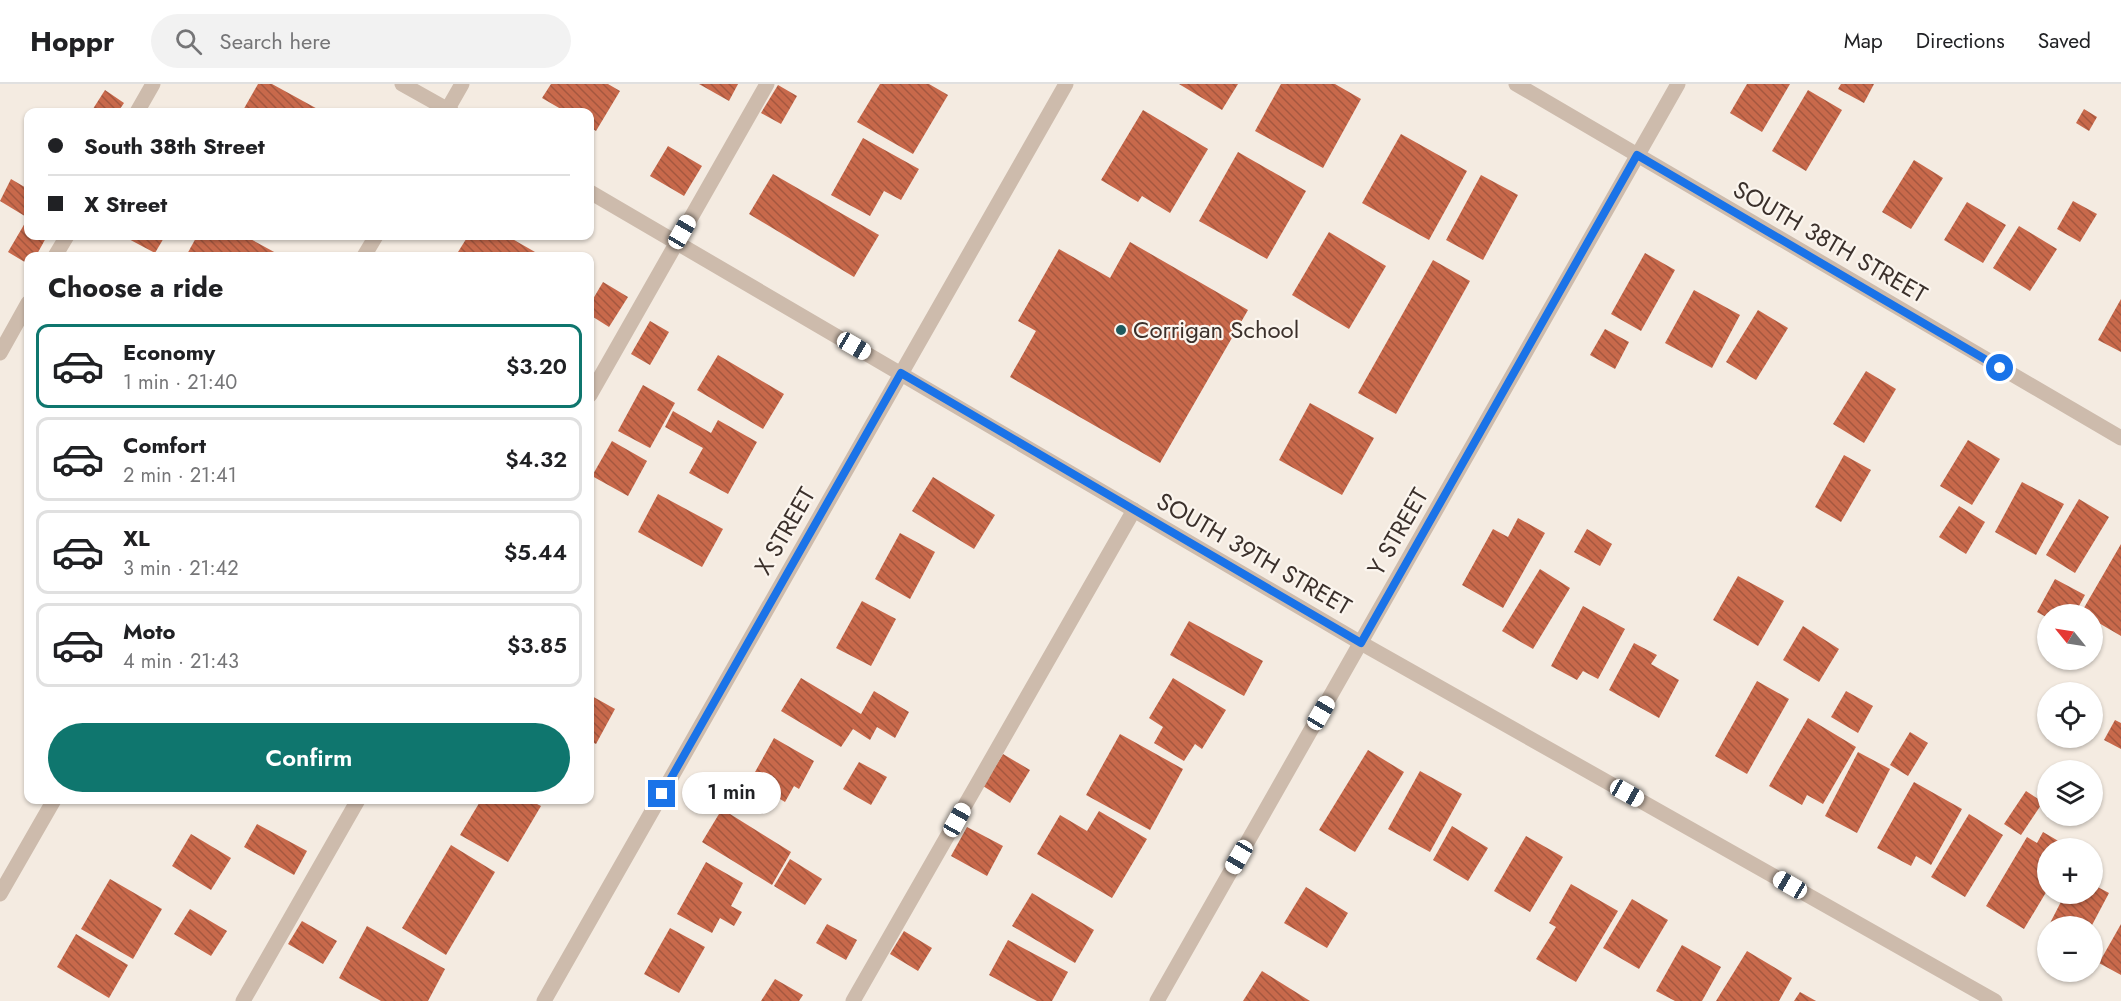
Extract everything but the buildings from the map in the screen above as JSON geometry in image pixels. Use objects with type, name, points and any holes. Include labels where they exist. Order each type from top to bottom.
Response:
[{"type":"street","points":[[139,108],[153,84]]},
{"type":"street","points":[[402,84],[442,108]]},
{"type":"street","points":[[451,108],[462,84]]},
{"type":"street","points":[[594,388],[767,84]]},
{"type":"street","name":"X STREET","points":[[544,1001],[1066,84]]},
{"type":"street","name":"SOUTH 38TH STREET","points":[[1515,84],[2121,438]]},
{"type":"street","name":"Y STREET","points":[[1157,1001],[1678,84]]},
{"type":"street","name":"SOUTH 39TH STREET","points":[[594,194],[1361,643],[1995,1001]]},
{"type":"street","points":[[0,354],[24,310]]},
{"type":"street","points":[[853,1001],[1134,510]]},
{"type":"street","points":[[0,894],[52,804]]},
{"type":"street","points":[[243,1001],[356,804]]},
{"type":"place","name":"Corrigan School","points":[[1121,330]]},
{"type":"route","points":[[662,794],[901,373],[1361,643],[1637,155],[2000,368]]}]
